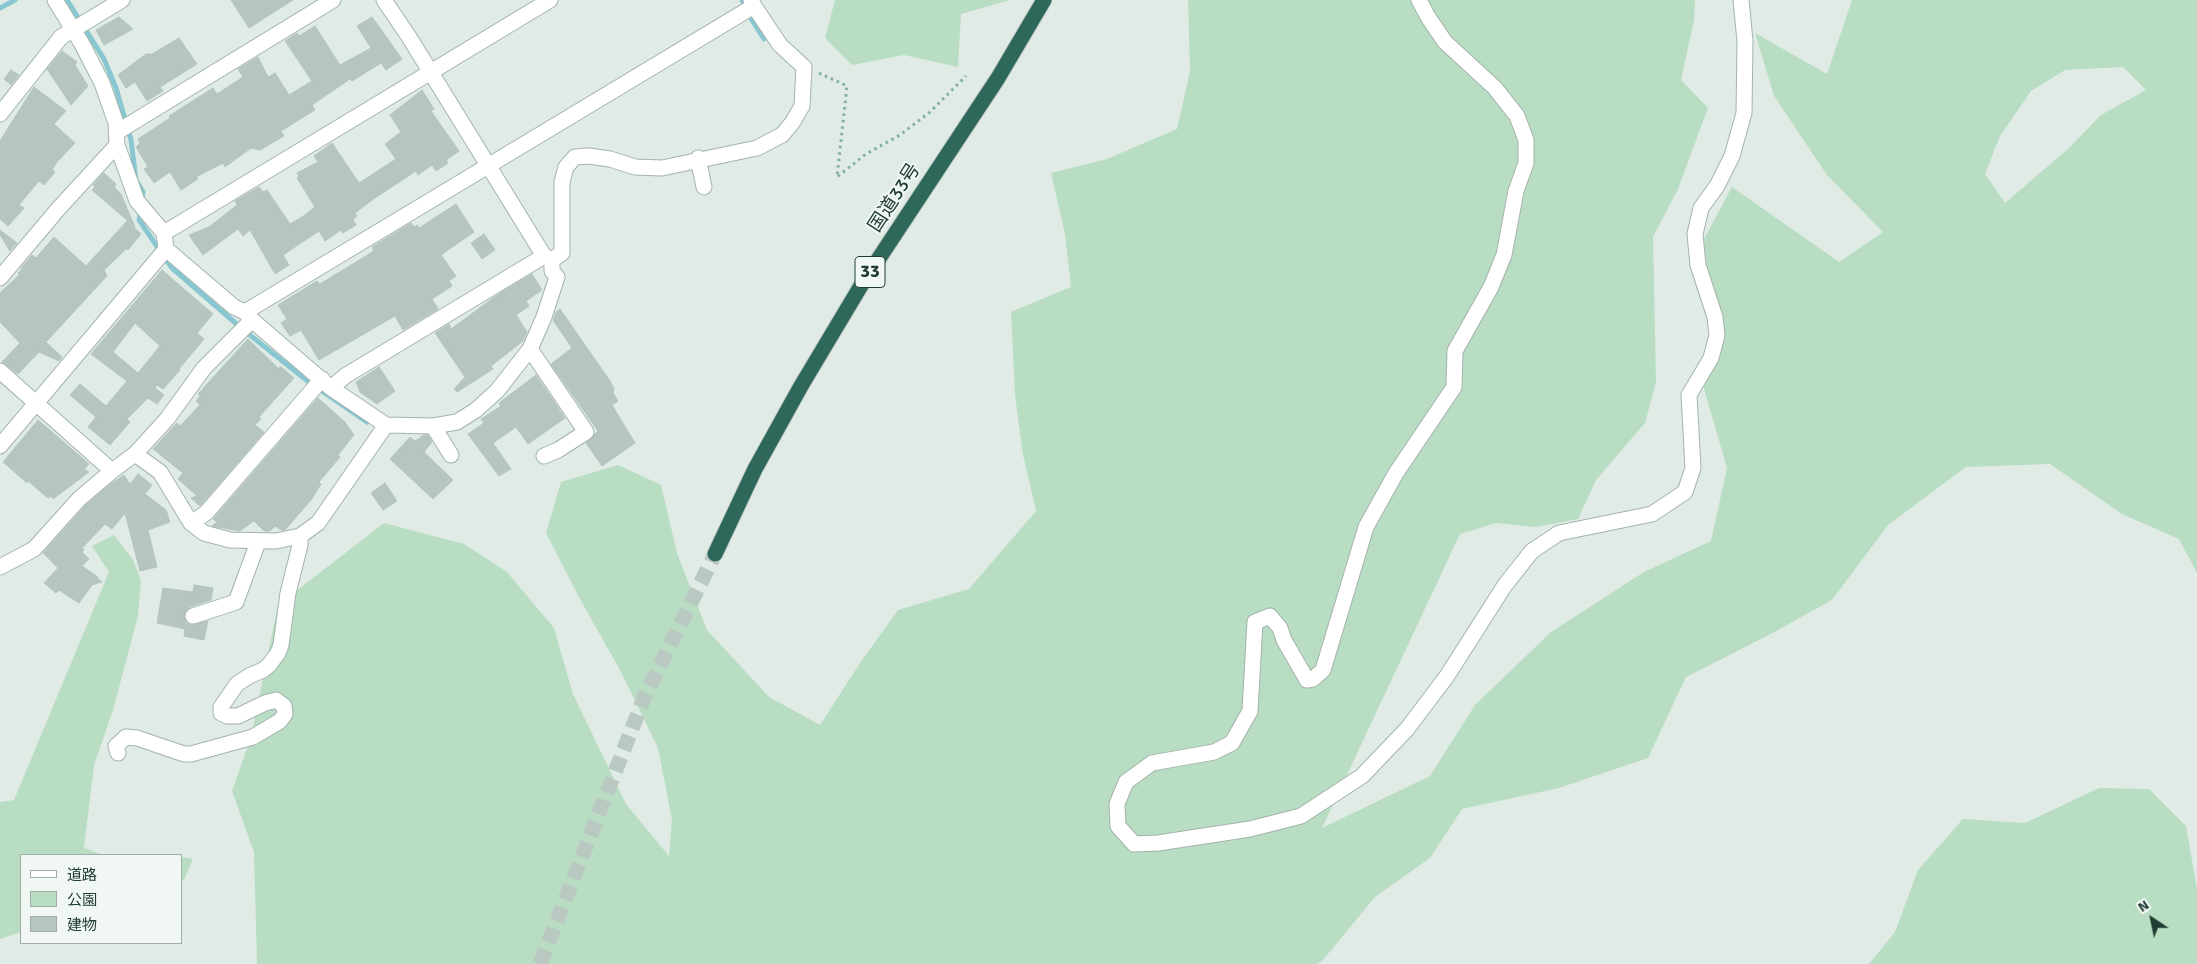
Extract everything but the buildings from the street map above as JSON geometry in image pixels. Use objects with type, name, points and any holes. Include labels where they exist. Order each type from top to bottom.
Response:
[{"type":"highway","name":"国道33号","points":[[715,554],[755,469],[801,386],[862,284],[998,78],[1044,0]]},
{"type":"street","points":[[55,0],[74,29],[102,83],[116,123],[117,139],[137,201],[164,233],[166,249],[327,384],[386,425],[433,426],[457,422],[476,410],[498,391],[530,349],[544,317],[557,277],[552,271],[548,258],[487,165],[384,0]]},
{"type":"street","points":[[0,114],[61,37],[122,0]]},
{"type":"street","points":[[0,278],[117,139],[333,0]]},
{"type":"street","points":[[164,233],[550,0]]},
{"type":"street","points":[[1419,0],[1445,42],[1495,88],[1516,116],[1526,140],[1526,163],[1516,191],[1504,256],[1491,287],[1455,351],[1454,387],[1396,473],[1366,527],[1323,670],[1313,679],[1307,680],[1284,640],[1280,628],[1270,616],[1255,622],[1250,711],[1232,743],[1214,752],[1152,763],[1126,782],[1117,804],[1118,826],[1134,844],[1158,843],[1250,829],[1302,816],[1362,776],[1407,729],[1447,676],[1505,585],[1532,550],[1558,533],[1652,514],[1685,492],[1693,468],[1689,395],[1711,358],[1718,336],[1715,317],[1698,265],[1695,234],[1701,208],[1717,186],[1732,156],[1744,114],[1745,41],[1741,0]]},
{"type":"street","points":[[0,568],[34,550],[79,499],[112,470],[135,454],[167,419],[204,368],[248,316],[487,165],[752,3],[780,45],[804,66],[802,106],[782,135],[757,148],[648,169],[589,156],[575,157],[566,167],[562,182],[562,253],[548,258],[345,376],[327,384],[206,512],[190,523]]},
{"type":"street","points":[[698,158],[704,187]]},
{"type":"street","points":[[0,446],[166,249]]},
{"type":"street","points":[[530,349],[586,432],[558,450],[544,456]]},
{"type":"street","points":[[0,371],[112,470]]},
{"type":"street","points":[[135,454],[160,472],[190,523],[204,533],[230,540],[276,541],[300,536],[318,522],[386,425]]},
{"type":"street","points":[[433,426],[451,455]]},
{"type":"street","points":[[118,753],[116,746],[126,737],[137,738],[184,754],[191,754],[253,737],[280,721],[285,714],[284,706],[276,700],[238,716],[226,716],[221,713],[221,707],[237,684],[270,665],[278,653],[281,645],[288,593],[300,545],[300,536]]},
{"type":"street","points":[[193,616],[236,602],[258,542]]},
{"type":"path","points":[[804,66],[847,86],[836,177],[866,154],[900,135],[930,112],[966,76]]},
{"type":"green space","points":[[835,0],[1010,0],[961,14],[958,67],[904,55],[852,65],[825,38]]},
{"type":"green space","points":[[1188,0],[1695,0],[1694,20],[1681,80],[1708,108],[1678,189],[1653,237],[1656,382],[1645,423],[1596,480],[1578,519],[1535,527],[1496,523],[1460,534],[1322,828],[1430,776],[1475,705],[1551,632],[1644,572],[1711,541],[1727,468],[1700,375],[1712,341],[1704,239],[1732,187],[1839,262],[1883,232],[1827,175],[1774,96],[1755,33],[1827,74],[1852,0],[2197,0],[2197,573],[2179,539],[2122,514],[2050,464],[1966,467],[1888,525],[1832,600],[1767,636],[1686,677],[1648,758],[1559,788],[1462,809],[1430,858],[1375,897],[1323,960],[1317,964],[257,964],[254,852],[232,791],[251,737],[278,605],[384,523],[464,544],[507,572],[554,628],[573,694],[626,804],[669,856],[672,820],[658,748],[621,672],[546,533],[561,482],[618,465],[661,485],[677,553],[707,630],[769,697],[820,725],[860,663],[898,610],[969,589],[1036,511],[1023,455],[1015,395],[1011,312],[1071,287],[1065,234],[1051,173],[1107,159],[1177,129],[1190,71]],"holes":[[[2123,67],[2146,90],[2101,115],[2068,149],[2005,203],[1985,174],[2000,136],[2031,91],[2065,70]]]},
{"type":"green space","points":[[114,535],[133,560],[141,580],[138,616],[113,710],[94,765],[84,848],[100,854],[20,854],[20,932],[0,939],[0,802],[14,800],[109,572],[92,546]]},
{"type":"green space","points":[[2099,788],[2149,789],[2186,826],[2197,889],[2197,964],[1869,964],[1895,932],[1918,870],[1963,819],[2025,823]]},
{"type":"green space","points":[[182,857],[193,859],[184,880],[182,880]]},
{"type":"waterway","points":[[0,8],[15,0]]},
{"type":"waterway","points":[[67,0],[104,59],[116,88],[131,140],[136,180],[143,192],[142,200]]},
{"type":"waterway","points":[[742,0],[764,39]]},
{"type":"waterway","points":[[141,210],[139,220],[172,268],[240,327],[310,383],[367,422]]},
{"type":"tunnel","points":[[540,964],[644,698],[715,554]]}]
